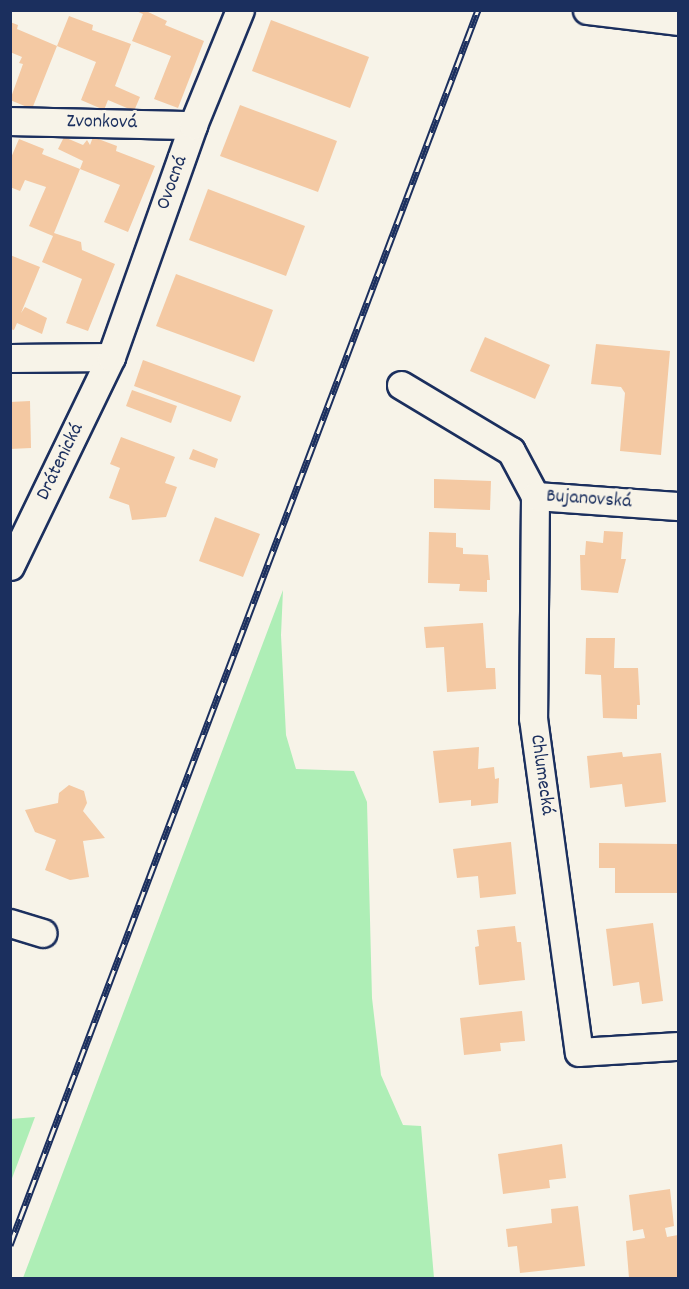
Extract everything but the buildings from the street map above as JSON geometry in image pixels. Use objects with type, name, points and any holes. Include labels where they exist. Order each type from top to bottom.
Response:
[{"type":"street","name":"Ovocná","points":[[111,357],[193,125],[240,10]]},
{"type":"street","points":[[587,10],[678,21]]},
{"type":"street","name":"Zvonková","points":[[10,121],[193,125]]},
{"type":"street","points":[[10,358],[111,357]]},
{"type":"street","name":"Drátenická","points":[[10,566],[111,357]]},
{"type":"street","name":"Bujanovská","points":[[401,386],[511,451],[536,496],[678,506]]},
{"type":"street","name":"Chlumecká","points":[[536,496],[533,718],[579,1052],[678,1046]]},
{"type":"street","points":[[10,923],[44,933]]},
{"type":"green space","points":[[283,590],[281,635],[286,735],[296,769],[354,771],[367,802],[372,998],[381,1075],[403,1125],[421,1126],[434,1278],[23,1278]]},
{"type":"green space","points":[[35,1117],[11,1181],[11,1119]]},
{"type":"railway","points":[[10,1245],[478,10]]}]
